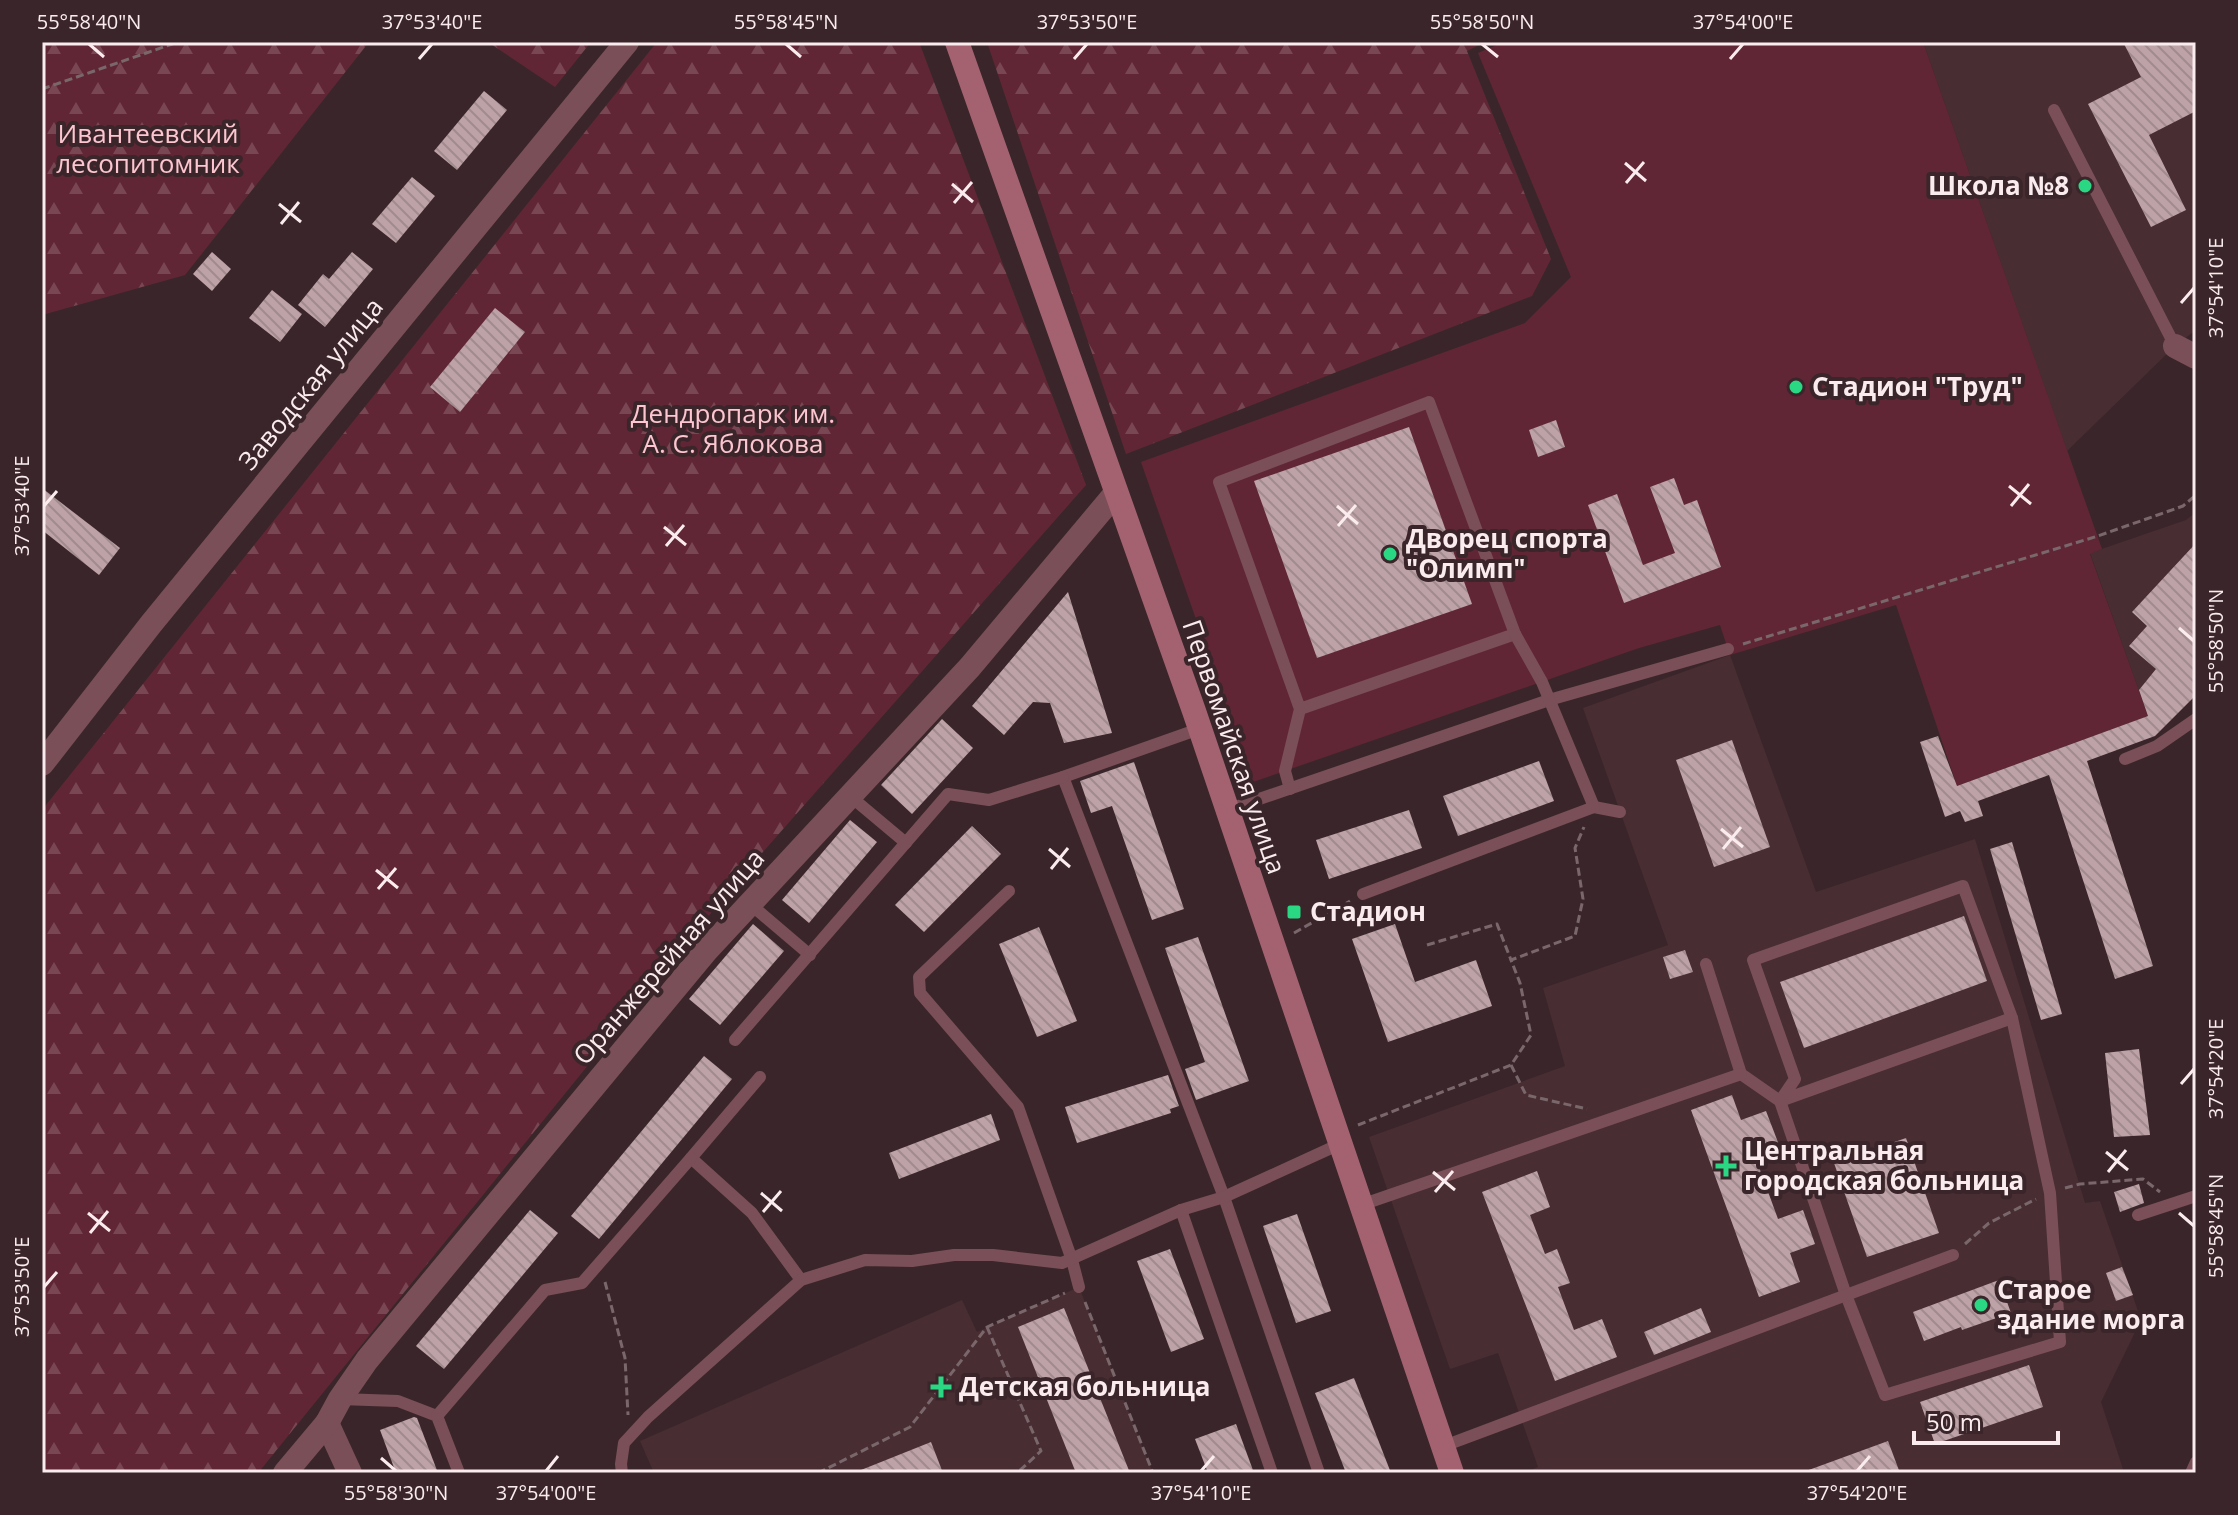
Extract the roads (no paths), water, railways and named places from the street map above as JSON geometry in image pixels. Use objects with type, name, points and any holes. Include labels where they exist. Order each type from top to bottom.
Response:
[{"type":"main road","name":"Первомайская улица","points":[[957,42],[1199,729],[1452,1473]]},
{"type":"street","name":"Заводская улица","points":[[42,764],[151,624],[627,42]]},
{"type":"street","name":"Оранжерейная улица","points":[[285,1473],[327,1423],[367,1360],[676,987],[970,667],[1115,494]]},
{"type":"street","points":[[327,1423],[350,1473]]},
{"type":"lane","points":[[2054,110],[2185,351]]},
{"type":"lane","points":[[1290,789],[1285,771],[1300,709],[1219,482],[1429,402],[1515,634],[1549,700],[1594,807]]},
{"type":"lane","points":[[1300,709],[1515,634]]},
{"type":"lane","points":[[1227,810],[1549,700],[1728,649]]},
{"type":"lane","points":[[2125,759],[2157,746],[2196,719]]},
{"type":"lane","points":[[735,1040],[948,794],[989,800],[1199,729]]},
{"type":"lane","points":[[1063,777],[1224,1197],[1319,1473]]},
{"type":"lane","points":[[850,796],[906,843]]},
{"type":"lane","points":[[1363,894],[1594,807],[1620,812]]},
{"type":"lane","points":[[1706,964],[1741,1074],[1780,1101],[1846,1295],[1885,1395],[2060,1342],[2050,1193],[2012,1018],[1963,886],[1753,960],[1795,1079],[1780,1101]]},
{"type":"lane","points":[[1009,891],[919,977],[920,993],[1018,1107],[1079,1287]]},
{"type":"lane","points":[[750,904],[810,955]]},
{"type":"lane","points":[[1780,1101],[2012,1018]]},
{"type":"lane","points":[[1361,1205],[1741,1074]]},
{"type":"lane","points":[[437,1416],[545,1290],[582,1283],[760,1077]]},
{"type":"lane","points":[[622,1473],[624,1443],[648,1417],[801,1280],[865,1260],[912,1261],[980,1255],[1062,1263],[1181,1210],[1224,1197],[1340,1144]]},
{"type":"lane","points":[[691,1158],[752,1213],[801,1280]]},
{"type":"lane","points":[[2138,1215],[2196,1196]]},
{"type":"lane","points":[[1181,1210],[1272,1473]]},
{"type":"lane","points":[[1444,1446],[1953,1255]]},
{"type":"lane","points":[[340,1399],[398,1401],[437,1416],[459,1473]]},
{"type":"lane","points":[[2191,1473],[2196,1462]]},
{"type":"place","name":"Школа №8","points":[[2085,186]]},
{"type":"place","name":"Стадион \"Труд\"","points":[[1796,387]]},
{"type":"place","name":"Дворец спорта \"Олимп\"","points":[[1390,554]]},
{"type":"place","name":"Стадион","points":[[1294,912]]},
{"type":"place","name":"Центральная городская больница","points":[[1726,1166]]},
{"type":"place","name":"Старое здание морга","points":[[1981,1305]]},
{"type":"place","name":"Детская больница","points":[[941,1387]]},
{"type":"park label","name":"Ивантеевский лесопитомник","points":[[148,149]]},
{"type":"park label","name":"Дендропарк им. А. С. Яблокова","points":[[733,429]]}]
